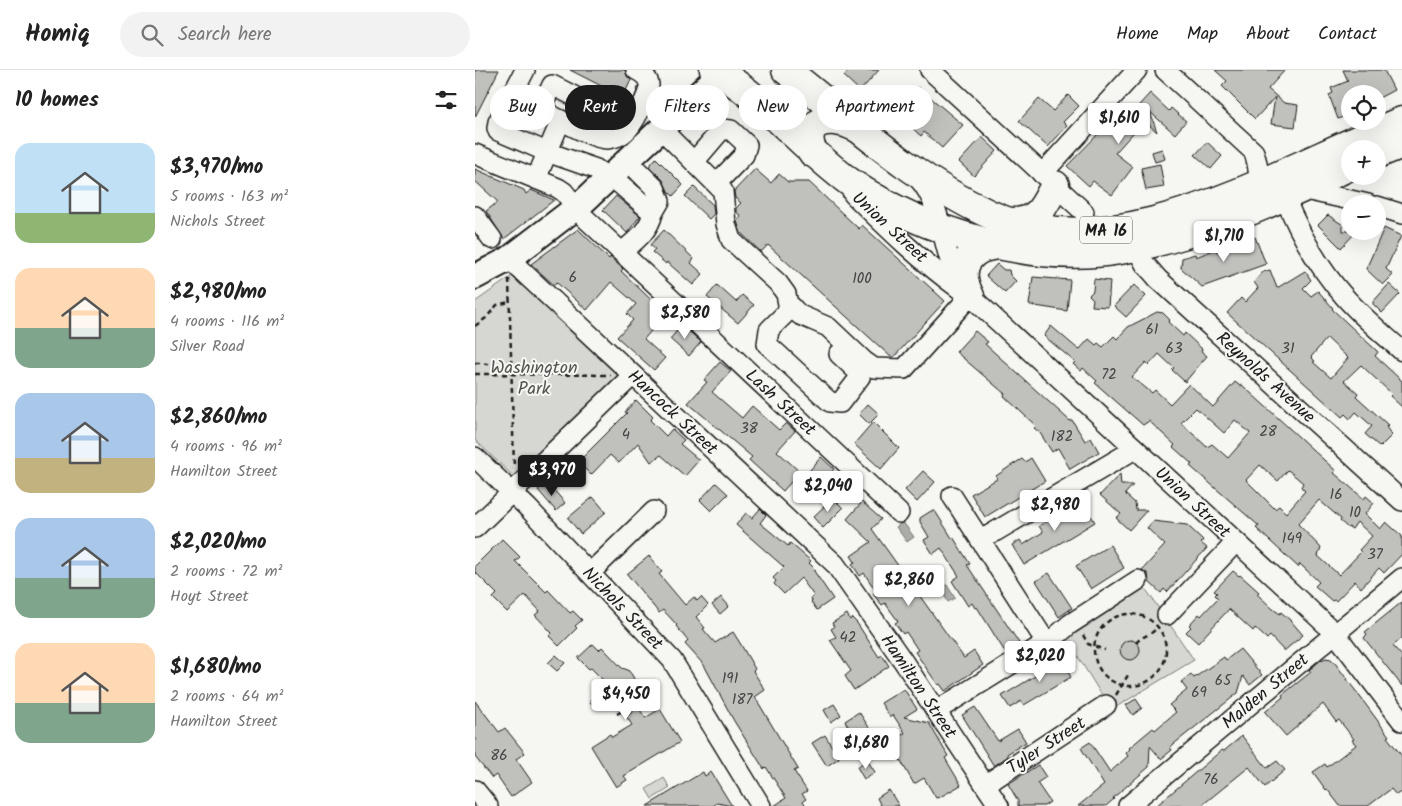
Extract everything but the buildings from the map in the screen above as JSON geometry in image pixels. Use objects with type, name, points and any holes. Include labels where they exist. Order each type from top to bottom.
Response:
[{"type":"highway","name":"MA 16","points":[[785,70],[817,95]]},
{"type":"highway","name":"MA 16","points":[[720,71],[747,92],[813,153],[851,183],[876,198],[914,218],[942,228],[1005,234],[1042,229],[1071,232],[1117,229],[1186,211],[1260,183],[1402,121]]},
{"type":"highway","points":[[813,153],[810,136],[817,126]]},
{"type":"highway","name":"MA 16","points":[[861,130],[932,182],[989,214],[1005,234],[1036,251],[1071,253],[1108,252],[1136,247],[1209,225],[1293,193],[1341,171]]},
{"type":"highway","points":[[1386,150],[1402,144]]},
{"type":"highway","points":[[970,296],[965,287],[963,277],[967,261],[976,250],[1035,216],[1045,204],[1049,180]]},
{"type":"main road","points":[[706,85],[720,71]]},
{"type":"main road","points":[[475,277],[509,267],[616,172],[660,130]]},
{"type":"street","points":[[525,70],[498,122],[497,128],[505,135],[547,152],[594,168],[616,172],[655,188],[658,193],[660,202],[653,213],[651,222],[644,232],[622,252]]},
{"type":"street","points":[[636,70],[642,73],[647,79],[649,85]]},
{"type":"street","points":[[649,70],[652,79],[650,85]]},
{"type":"street","points":[[930,70],[1084,212]]},
{"type":"street","points":[[1049,180],[1137,70]]},
{"type":"street","points":[[1165,70],[1250,148],[1256,156],[1260,183]]},
{"type":"street","points":[[588,133],[597,130],[608,113],[556,78],[546,99],[544,107],[547,113],[588,133],[599,138],[609,139],[619,136],[630,127],[646,94]]},
{"type":"street","points":[[536,178],[561,120]]},
{"type":"street","points":[[695,163],[721,129],[731,130],[747,145],[744,155],[716,184]]},
{"type":"street","points":[[662,130],[723,191],[726,224],[731,240],[778,283],[786,294],[788,304],[800,315],[829,327],[864,361],[874,368],[904,369],[970,296]]},
{"type":"street","name":"Union Street","points":[[813,153],[888,228],[936,270],[970,296],[1335,633],[1402,721]]},
{"type":"street","name":"Lash Street","points":[[476,155],[536,178],[561,190],[576,208],[622,252],[899,513]]},
{"type":"street","name":"Union Street","points":[[901,161],[927,189],[942,228],[956,276],[970,296]]},
{"type":"street","points":[[1341,199],[1293,193],[1308,246],[1332,282],[1351,304],[1402,351]]},
{"type":"street","points":[[1386,209],[1402,214]]},
{"type":"street","points":[[475,216],[492,239]]},
{"type":"street","name":"Reynolds Avenue","points":[[1136,247],[1145,264],[1158,279],[1402,502]]},
{"type":"street","name":"Hancock Street","points":[[509,267],[624,375],[836,566]]},
{"type":"street","points":[[792,308],[769,330],[767,344],[830,402],[840,403],[861,377],[816,331],[816,322]]},
{"type":"street","points":[[475,528],[513,493],[624,375]]},
{"type":"street","points":[[981,540],[1135,449]]},
{"type":"street","name":"Nichols Street","points":[[475,457],[513,493],[674,662],[761,806]]},
{"type":"street","points":[[952,496],[1046,642]]},
{"type":"street","points":[[590,573],[654,511]]},
{"type":"street","points":[[1162,621],[1236,542]]},
{"type":"street","name":"Hamilton Street","points":[[836,566],[999,806]]},
{"type":"street","name":"Malden Street","points":[[1128,806],[1402,578]]},
{"type":"street","points":[[936,711],[1046,642],[1139,580]]},
{"type":"street","name":"Tyler Street","points":[[985,785],[1107,705]]},
{"type":"street","points":[[475,790],[488,806]]},
{"type":"path","points":[[509,267],[514,465]]},
{"type":"path","points":[[475,326],[486,318],[497,305],[509,302]]},
{"type":"path","points":[[475,363],[487,363],[492,366],[496,375]]},
{"type":"path","points":[[475,374],[624,375]]},
{"type":"path","points":[[1133,614],[1150,620],[1162,621],[1165,653],[1163,663],[1158,672],[1151,678],[1142,683],[1123,685],[1114,682],[1099,669],[1095,660],[1094,647],[1101,627],[1116,616],[1133,614]]},
{"type":"path","points":[[1136,643],[1140,638],[1151,635],[1162,621]]},
{"type":"path","points":[[1079,629],[1088,644],[1105,650]]},
{"type":"path","points":[[1123,685],[1128,675]]},
{"type":"path","points":[[617,714],[629,707]]},
{"type":"green space","name":"Washington Park","points":[[512,276],[619,377],[514,477],[475,440],[475,302]]},
{"type":"green space","points":[[1145,588],[1194,660],[1111,710],[1067,639]]},
{"type":"green space","points":[[664,778],[670,788],[652,799],[646,789]]},
{"type":"shaded area","points":[[903,522],[914,537],[907,542],[896,527]]},
{"type":"shaded area","points":[[944,585],[947,585],[955,598],[948,602],[941,589]]}]
